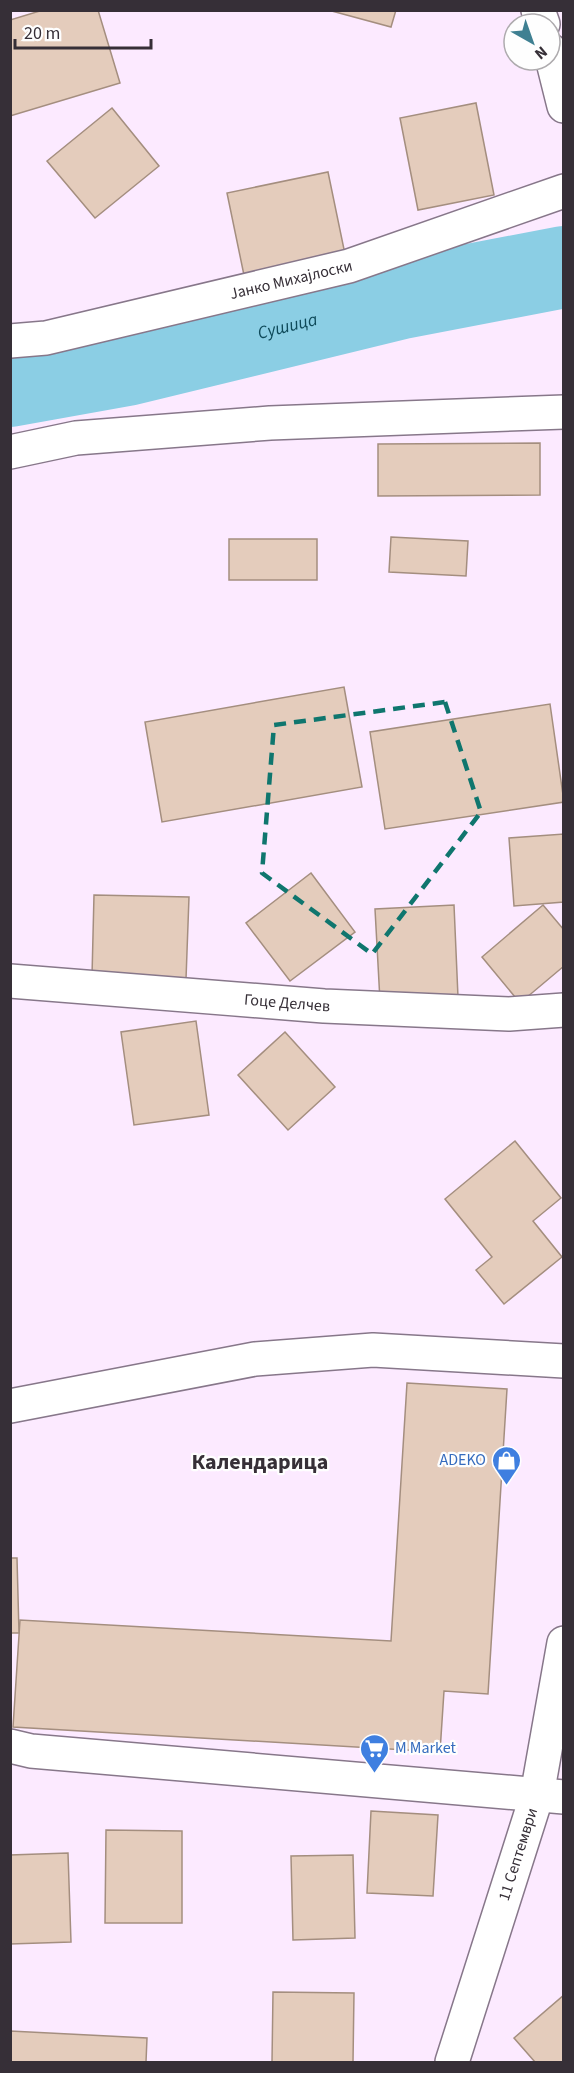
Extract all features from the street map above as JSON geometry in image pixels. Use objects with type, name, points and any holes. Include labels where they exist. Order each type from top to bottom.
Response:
[{"type":"street","points":[[556,72],[564,106]]},
{"type":"street","name":"Јанко Михајлоски","points":[[10,341],[46,338],[349,266],[564,191]]},
{"type":"street","points":[[10,452],[76,438],[270,423],[564,412]]},
{"type":"street","name":"Гоце Делчев","points":[[10,981],[324,1006],[509,1014],[564,1010]]},
{"type":"street","points":[[10,1406],[255,1359],[373,1350],[564,1361]]},
{"type":"street","name":"11 Септември","points":[[452,2062],[550,1796],[564,1643]]},
{"type":"street","points":[[10,1746],[31,1751],[550,1796]]},
{"type":"highlighted area","points":[[445,702],[481,812],[372,954],[262,873],[274,725]]},
{"type":"building","points":[[43,10],[98,10],[120,83],[10,116],[10,20]]},
{"type":"building","points":[[328,10],[396,10],[391,27]]},
{"type":"building","points":[[476,103],[494,195],[418,210],[400,118]]},
{"type":"building","points":[[112,108],[159,166],[95,218],[47,161]]},
{"type":"building","points":[[328,172],[346,259],[245,280],[227,193]]},
{"type":"building","points":[[540,443],[540,495],[378,496],[378,444]]},
{"type":"building","points":[[391,537],[468,541],[466,576],[389,572]]},
{"type":"building","points":[[229,539],[317,539],[317,580],[229,580]]},
{"type":"building","points":[[344,687],[362,787],[162,822],[145,722]]},
{"type":"building","points":[[550,704],[564,802],[385,829],[370,732]]},
{"type":"building","points":[[564,834],[564,902],[514,906],[509,838]]},
{"type":"building","points":[[311,873],[355,932],[290,981],[246,923]]},
{"type":"building","points":[[94,895],[189,897],[186,979],[92,976]]},
{"type":"building","points":[[454,905],[458,997],[380,1001],[375,909]]},
{"type":"building","points":[[543,905],[564,930],[564,966],[520,1003],[482,957]]},
{"type":"building","points":[[196,1021],[209,1115],[134,1125],[121,1032]]},
{"type":"building","points":[[285,1032],[335,1087],[288,1130],[238,1075]]},
{"type":"building","points":[[515,1141],[561,1198],[533,1221],[562,1257],[504,1304],[476,1270],[492,1257],[445,1199]]},
{"type":"building","points":[[407,1383],[507,1389],[488,1694],[444,1691],[440,1752],[13,1727],[20,1620],[391,1641]]},
{"type":"building","points":[[10,1558],[17,1558],[19,1633],[10,1633]]},
{"type":"building","points":[[371,1811],[438,1815],[433,1896],[367,1893]]},
{"type":"building","points":[[106,1830],[182,1831],[182,1923],[105,1923]]},
{"type":"building","points":[[68,1853],[71,1942],[10,1944],[10,1855]]},
{"type":"building","points":[[353,1855],[355,1938],[293,1940],[291,1856]]},
{"type":"building","points":[[273,1992],[354,1993],[353,2062],[272,2062]]},
{"type":"building","points":[[564,1995],[564,2062],[535,2062],[514,2038]]},
{"type":"building","points":[[10,2031],[147,2038],[146,2062],[10,2062]]},
{"type":"waterway","name":"Сушица","points":[[10,386],[127,365],[402,298],[564,267]]},
{"type":"place","name":"ADEKO","points":[[507,1486]]},
{"type":"place","name":"M Market","points":[[374,1774]]},
{"type":"district","name":"Календарица","points":[[260,1462]]}]
